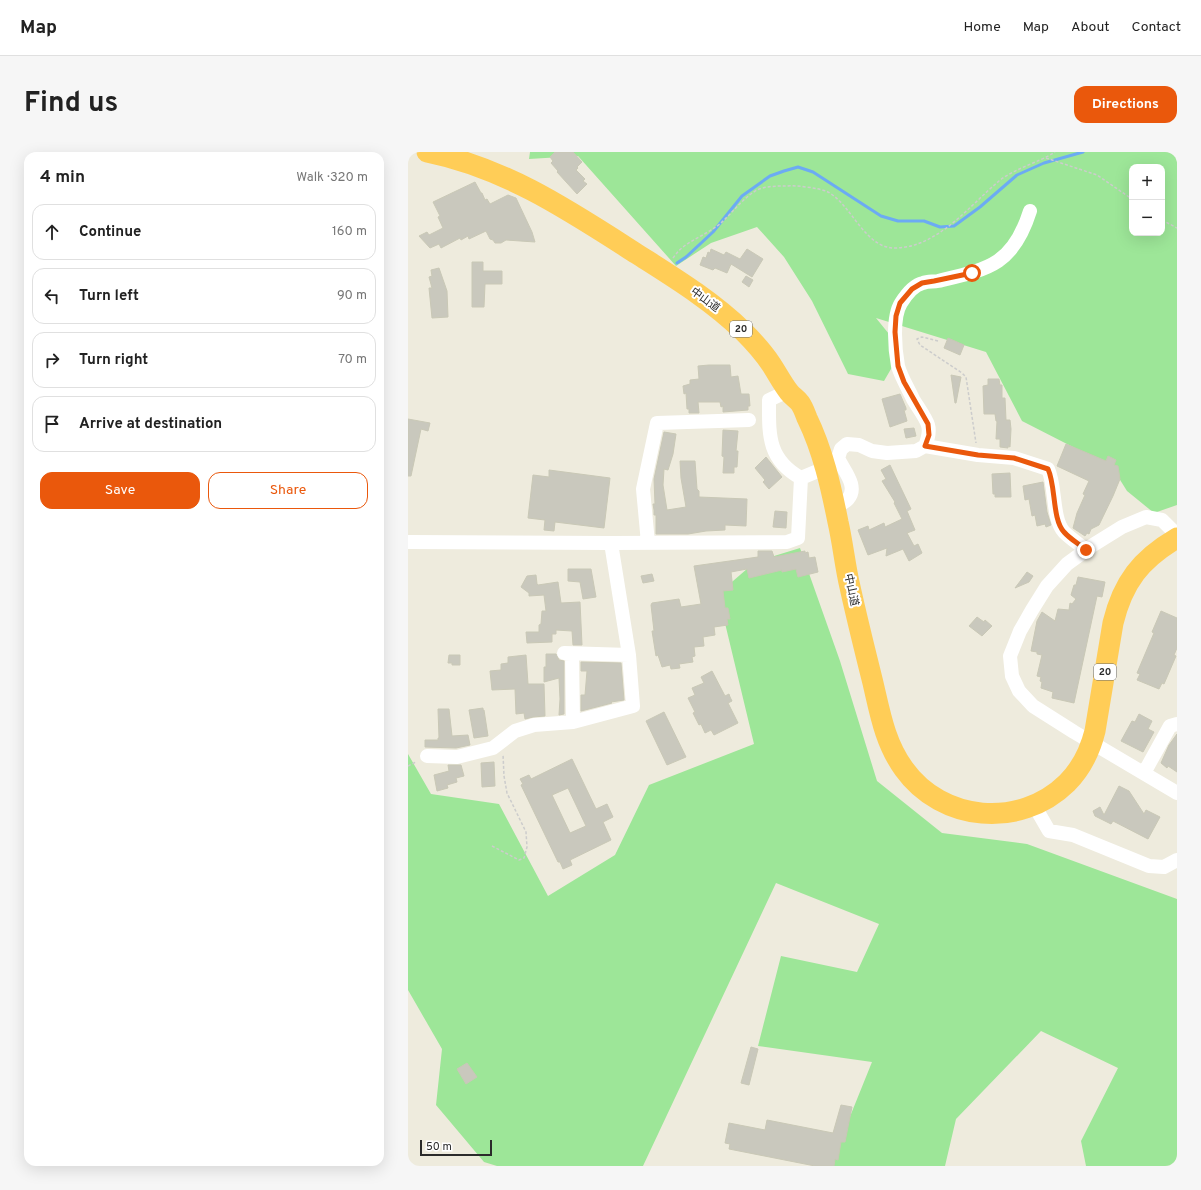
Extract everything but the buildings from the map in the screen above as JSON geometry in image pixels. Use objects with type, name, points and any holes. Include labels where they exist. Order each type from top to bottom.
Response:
[{"type":"highway","name":"中山道","points":[[427,152],[477,165],[548,199],[663,270],[708,301],[744,332],[772,365],[788,391],[800,403],[819,445],[835,508],[850,586],[881,720],[891,748],[905,772],[925,791],[934,797],[956,808],[968,811],[1001,814],[1034,805],[1050,796],[1066,784],[1077,772],[1086,757],[1096,731],[1113,623],[1117,606],[1123,592],[1131,578],[1142,564],[1153,554],[1177,538]]},
{"type":"street","points":[[925,446],[929,435],[928,424],[904,382],[898,366],[895,324],[900,303],[912,289],[922,283],[972,273],[1002,259],[1017,243],[1025,227],[1030,211]]},
{"type":"street","points":[[788,391],[769,400],[771,442],[777,457],[788,471],[801,478]]},
{"type":"street","points":[[648,543],[643,489],[657,423],[748,420]]},
{"type":"street","points":[[835,508],[848,499],[852,492],[851,481],[838,458],[841,449],[847,444],[859,445],[872,451],[887,453],[916,451],[925,446],[978,455],[1014,458],[1048,469],[1051,475],[1056,514],[1063,531],[1086,550]]},
{"type":"street","points":[[801,478],[825,468]]},
{"type":"street","points":[[408,542],[611,544],[787,542],[798,538],[801,478]]},
{"type":"street","points":[[1177,535],[1162,520],[1146,517],[1122,527],[1086,550],[1067,564],[1047,586],[1020,631],[1010,656],[1012,676],[1019,691],[1034,706],[1074,732],[1177,793]]},
{"type":"street","points":[[427,756],[457,757],[493,748],[515,731],[534,725],[573,722],[633,706],[629,655],[611,544]]},
{"type":"street","points":[[573,722],[568,653],[629,655]]},
{"type":"street","points":[[1144,773],[1170,726],[1177,724]]},
{"type":"street","points":[[1034,805],[1049,831],[1072,835],[1148,866],[1164,867],[1177,860]]},
{"type":"path","points":[[663,270],[681,248],[704,235],[757,190],[771,186],[796,185],[826,191],[836,198],[875,242],[895,248],[910,247],[924,242],[934,236],[961,215],[1000,180],[1024,167],[1046,158],[1055,152]]},
{"type":"path","points":[[1046,158],[1097,175],[1129,197]]},
{"type":"path","points":[[1165,222],[1177,228]]},
{"type":"path","points":[[938,342],[922,336],[917,339],[920,345],[966,377],[978,455]]},
{"type":"path","points":[[492,846],[519,860],[524,858],[528,847],[526,832],[507,793],[504,776],[503,740]]},
{"type":"green space","points":[[530,152],[1177,152],[1177,505],[1154,513],[1127,491],[1112,467],[1022,421],[986,352],[876,318],[902,350],[884,381],[848,374],[812,301],[784,257],[757,227],[711,243],[676,266],[578,156],[529,159]]},
{"type":"green space","points":[[800,548],[840,661],[877,781],[942,833],[1027,844],[1177,899],[1177,1166],[1086,1166],[1081,1141],[1118,1068],[1041,1031],[956,1119],[945,1166],[827,1166],[849,1119],[872,1062],[758,1046],[781,956],[857,972],[879,924],[776,883],[643,1166],[497,1166],[484,1162],[436,1105],[442,1049],[408,990],[408,754],[431,794],[499,804],[548,896],[615,855],[649,785],[754,744],[718,594],[755,562]]},
{"type":"waterway","points":[[677,263],[686,257],[713,232],[742,196],[770,176],[798,167],[813,172],[881,216],[898,221],[924,221],[940,227],[954,226],[980,207],[1017,175],[1044,163],[1083,152]]},
{"type":"route","points":[[972,273],[922,283],[912,289],[900,303],[896,316],[895,332],[898,366],[904,382],[928,424],[929,435],[925,446],[978,455],[1014,458],[1048,469],[1051,475],[1056,514],[1063,531],[1086,550]]}]
